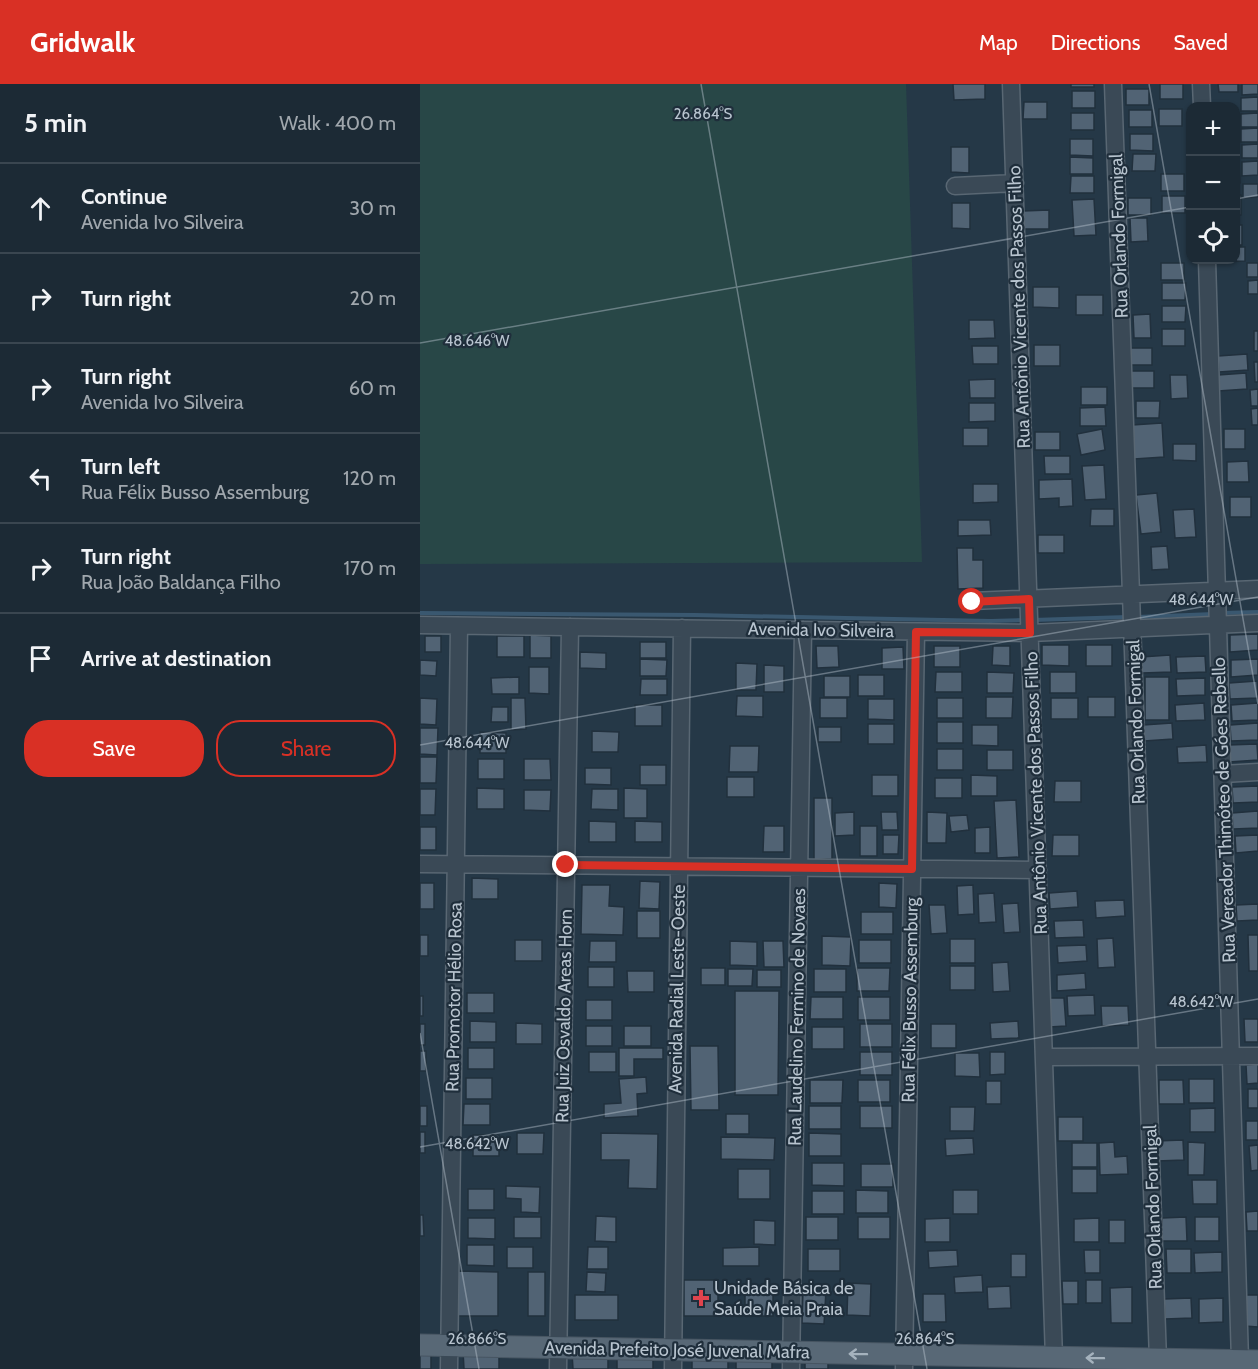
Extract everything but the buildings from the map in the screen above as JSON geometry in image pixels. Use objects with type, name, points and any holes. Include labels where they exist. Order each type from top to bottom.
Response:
[{"type":"main road","name":"Avenida Prefeito José Juvenal Mafra","points":[[420,1345],[449,1346],[558,1359],[1023,1363],[1054,1358],[1145,1363],[1249,1361]]},
{"type":"street","name":"Rua Antônio Vicente dos Passos Filho","points":[[1011,84],[1054,1358]]},
{"type":"street","name":"Rua Orlando Formigal","points":[[1113,84],[1148,1057],[1145,1363]]},
{"type":"street","points":[[1201,84],[1202,102]]},
{"type":"street","points":[[955,186],[1015,183]]},
{"type":"street","name":"Rua Vereador Thimóteo de Góes Rebello","points":[[1207,264],[1231,1056],[1249,1361]]},
{"type":"street","points":[[972,602],[1029,604],[1132,600],[1217,596],[1258,589]]},
{"type":"street","name":"Avenida Ivo Silveira","points":[[420,625],[916,632],[1218,622],[1258,623]]},
{"type":"street","name":"Rua Promotor Hélio Rosa","points":[[449,1369],[459,626]]},
{"type":"street","name":"Rua Juiz Osvaldo Areas Horn","points":[[558,1359],[570,627]]},
{"type":"street","name":"Avenida Radial Leste-Oeste","points":[[673,1360],[682,628]]},
{"type":"street","name":"Rua Laudelino Fermino de Novaes","points":[[791,1361],[802,630]]},
{"type":"street","name":"Rua Félix Busso Assemburg","points":[[904,1362],[916,632]]},
{"type":"street","points":[[1222,774],[1258,772]]},
{"type":"street","points":[[420,864],[1038,870]]},
{"type":"street","points":[[1044,1057],[1258,1056]]},
{"type":"green space","points":[[420,84],[906,84],[922,562],[420,564]]},
{"type":"waterway","points":[[1222,613],[1258,612]]},
{"type":"waterway","points":[[420,613],[1025,620]]},
{"type":"waterway","points":[[1138,617],[1214,614]]},
{"type":"waterway","points":[[1033,620],[1127,617]]},
{"type":"place","name":"Unidade Básica de Saúde Meia Praia","points":[[701,1298]]},
{"type":"route","points":[[566,865],[912,869],[916,632],[1030,633],[1029,599],[972,602]]}]
